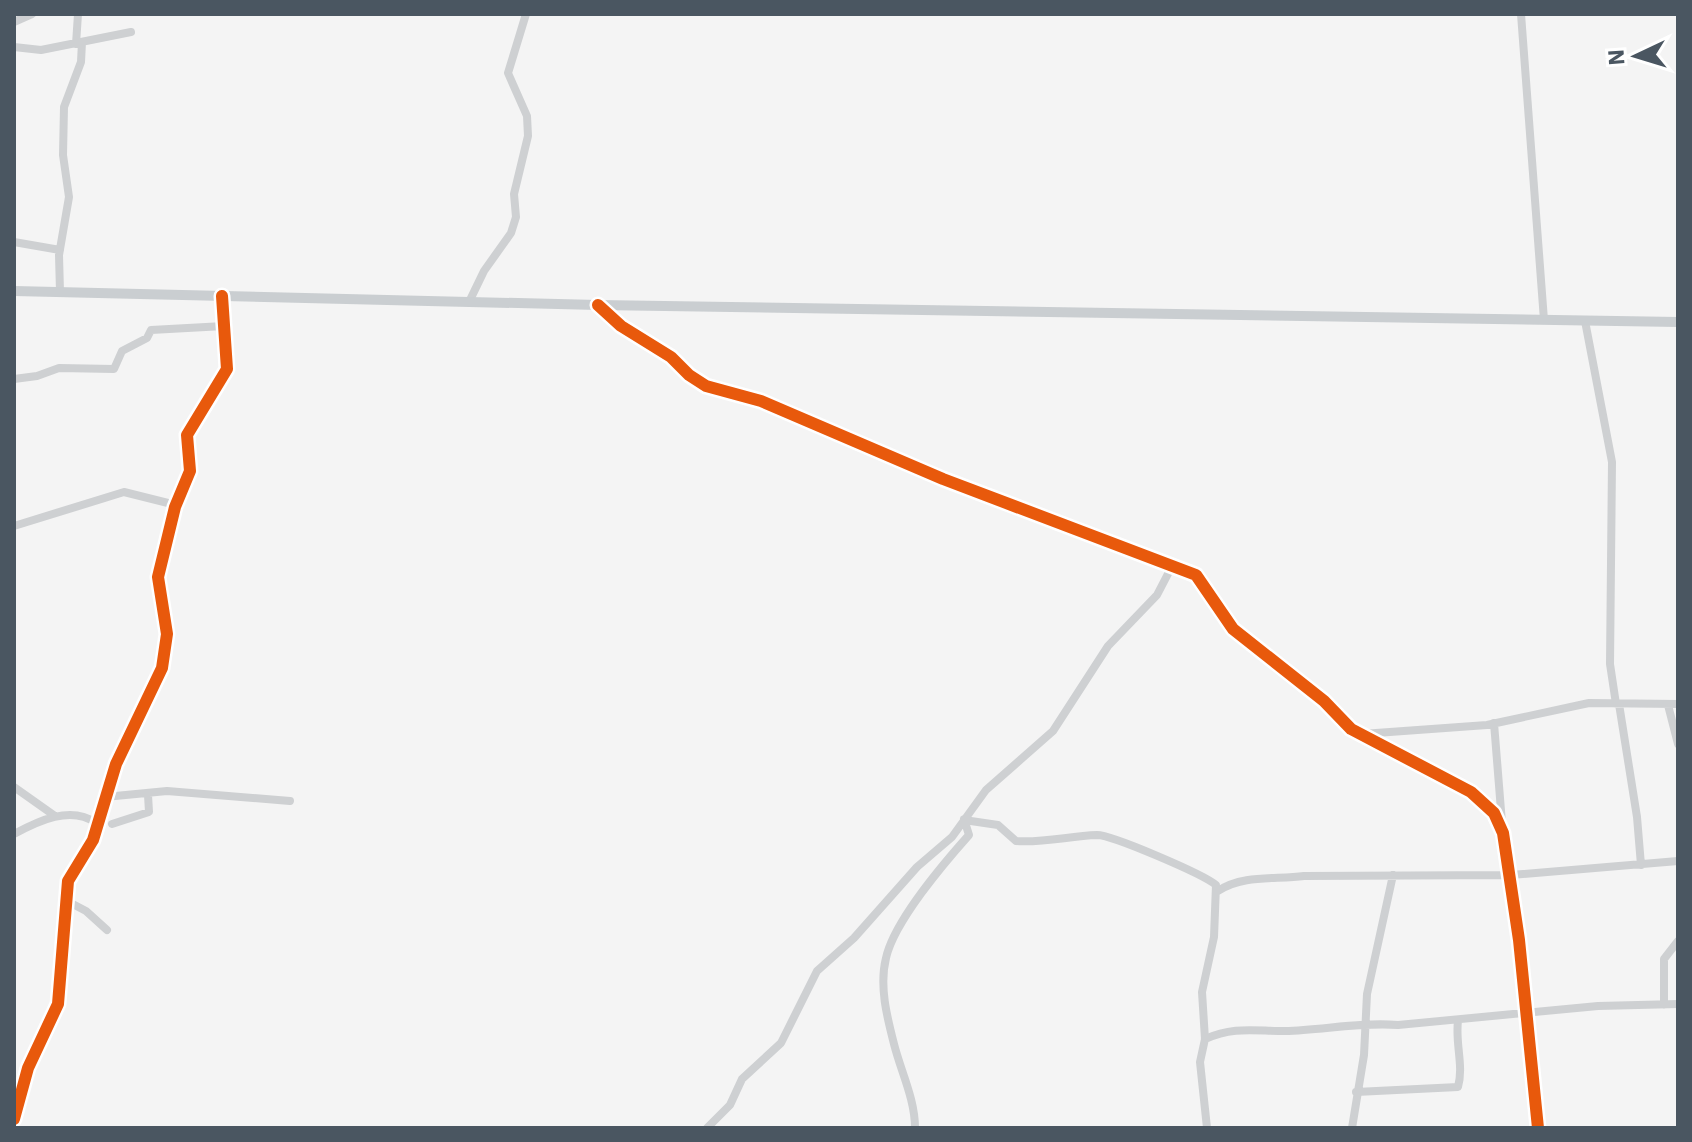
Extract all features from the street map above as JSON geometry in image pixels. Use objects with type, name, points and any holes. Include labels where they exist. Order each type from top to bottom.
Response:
[{"type":"main road","points":[[14,291],[598,305],[1678,322]]},
{"type":"street","points":[[14,22],[32,14]]},
{"type":"street","points":[[60,292],[60,250],[69,197],[63,155],[64,107],[81,62],[78,14]]},
{"type":"street","points":[[470,300],[511,233],[516,217],[514,194],[528,136],[527,116],[508,73],[526,14]]},
{"type":"street","points":[[1521,14],[1544,320]]},
{"type":"street","points":[[14,47],[41,50],[131,32]]},
{"type":"street","points":[[14,242],[60,250]]},
{"type":"street","points":[[14,1119],[28,1068],[58,1004],[68,881],[93,840],[124,744],[162,668],[167,625],[157,585],[176,505],[190,471],[189,430],[227,369],[222,296]]},
{"type":"street","points":[[598,305],[627,331],[671,357],[706,386],[761,401],[943,479],[1196,575],[1236,632],[1361,734],[1471,792],[1502,824]]},
{"type":"street","points":[[1585,321],[1612,462],[1610,664],[1637,817],[1641,865]]},
{"type":"street","points":[[14,379],[37,376],[59,368],[114,369],[122,351],[147,338],[151,330],[224,326]]},
{"type":"street","points":[[14,526],[124,492],[176,505]]},
{"type":"street","points":[[707,1128],[730,1105],[742,1079],[781,1043],[817,971],[854,938],[917,867],[952,837],[986,790],[1053,731],[1108,646],[1157,595],[1171,568]]},
{"type":"street","points":[[1361,734],[1494,723],[1589,703],[1673,705],[1678,744]]},
{"type":"street","points":[[1494,723],[1502,824],[1511,875],[1538,1128]]},
{"type":"street","points":[[14,787],[55,816]]},
{"type":"street","points":[[105,797],[167,791],[290,801]]},
{"type":"street","points":[[112,824],[149,812],[148,795]]},
{"type":"street","points":[[14,834],[55,816],[88,817],[96,823]]},
{"type":"street","points":[[964,820],[998,825],[1016,841],[1055,842],[1099,835],[1114,838],[1139,851],[1192,869],[1216,885],[1214,937],[1202,992],[1205,1039],[1200,1062],[1207,1128]]},
{"type":"street","points":[[915,1128],[912,1102],[887,1017],[885,963],[894,940],[925,890],[969,835],[964,820]]},
{"type":"street","points":[[1218,891],[1234,883],[1272,877],[1285,880],[1304,876],[1511,875],[1678,861]]},
{"type":"street","points":[[1352,1128],[1364,1055],[1367,994],[1393,875]]},
{"type":"street","points":[[65,900],[86,911],[107,930]]},
{"type":"street","points":[[1664,1005],[1664,959],[1678,941]]},
{"type":"street","points":[[1205,1039],[1236,1028],[1286,1031],[1366,1023],[1398,1025],[1598,1006],[1678,1004]]},
{"type":"street","points":[[1356,1092],[1455,1090],[1461,1077],[1456,1037],[1458,1021]]},
{"type":"cycle path","points":[[14,1119],[28,1068],[58,1004],[68,881],[93,840],[116,764],[162,668],[167,634],[158,577],[175,507],[190,471],[187,435],[227,369],[222,296]]},
{"type":"cycle path","points":[[598,305],[621,326],[671,357],[706,386],[761,401],[943,479],[1196,575],[1233,629],[1324,701],[1351,729],[1471,792],[1494,813],[1503,833],[1519,940],[1538,1128]]}]
